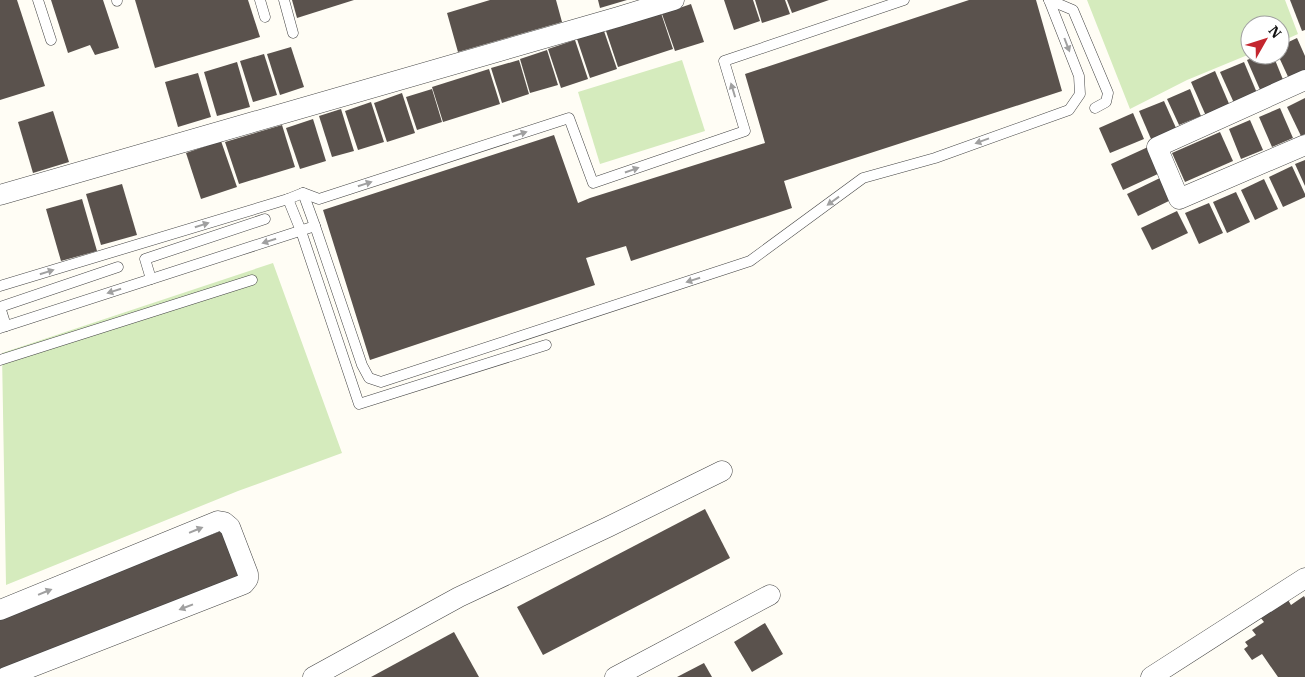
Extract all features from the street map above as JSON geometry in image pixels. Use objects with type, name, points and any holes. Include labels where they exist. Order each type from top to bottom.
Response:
[{"type":"street","points":[[0,194],[194,140],[674,0]]},
{"type":"street","points":[[1305,80],[1157,148],[1179,199],[1305,146]]},
{"type":"street","points":[[313,677],[459,597],[722,471]]},
{"type":"street","points":[[0,610],[218,521],[224,522],[230,527],[248,574],[248,579],[244,584],[6,677]]},
{"type":"street","points":[[1151,677],[1305,578]]},
{"type":"street","points":[[615,677],[770,595]]},
{"type":"lane","points":[[38,0],[51,40]]},
{"type":"lane","points":[[260,0],[265,17]]},
{"type":"lane","points":[[284,0],[293,34]]},
{"type":"lane","points":[[0,286],[303,193],[319,199],[569,118],[594,183],[745,131],[724,61],[904,0]]},
{"type":"lane","points":[[303,193],[362,365],[369,378],[381,382],[750,261],[863,178],[934,158],[1069,110],[1080,94],[1079,76],[1049,0]]},
{"type":"lane","points":[[1049,0],[1073,10],[1108,93],[1106,102],[1095,108]]},
{"type":"lane","points":[[288,199],[301,231],[359,404],[546,345]]},
{"type":"lane","points":[[150,279],[145,259],[266,219]]},
{"type":"lane","points":[[118,267],[0,307],[3,327],[315,226]]},
{"type":"lane","points":[[0,360],[252,280]]},
{"type":"green space","points":[[1087,0],[1285,0],[1298,34],[1290,38],[1290,15],[1240,15],[1240,58],[1187,80],[1130,109]]},
{"type":"green space","points":[[682,60],[705,131],[600,164],[578,92]]},
{"type":"green space","points":[[273,263],[342,453],[238,491],[6,585],[2,353]]},
{"type":"building","points":[[0,0],[17,0],[45,86],[0,100]]},
{"type":"building","points":[[51,0],[103,0],[119,48],[95,55],[90,45],[68,53]]},
{"type":"building","points":[[135,0],[248,0],[260,37],[155,68]]},
{"type":"building","points":[[292,0],[354,0],[297,18]]},
{"type":"building","points":[[490,0],[556,0],[562,22],[458,52],[447,13]]},
{"type":"building","points":[[598,0],[627,0],[600,8]]},
{"type":"building","points":[[724,0],[753,0],[760,21],[734,30]]},
{"type":"building","points":[[755,0],[785,0],[790,14],[762,23]]},
{"type":"building","points":[[787,0],[829,0],[792,13]]},
{"type":"building","points":[[969,0],[1036,0],[1062,91],[784,181],[792,208],[631,261],[626,246],[586,258],[595,285],[370,360],[323,210],[554,135],[578,203],[765,143],[745,74]]},
{"type":"building","points":[[1290,0],[1305,0],[1305,30],[1302,31]]},
{"type":"building","points":[[691,4],[704,42],[675,51],[662,14]]},
{"type":"building","points":[[661,13],[673,49],[618,67],[606,31]]},
{"type":"building","points":[[604,31],[617,69],[590,78],[577,39]]},
{"type":"building","points":[[1297,38],[1305,56],[1305,75],[1290,81],[1283,65],[1290,65],[1290,41]]},
{"type":"building","points":[[575,40],[588,79],[561,88],[548,49]]},
{"type":"building","points":[[291,47],[304,87],[280,95],[267,54]]},
{"type":"building","points":[[547,50],[558,85],[530,93],[520,59]]},
{"type":"building","points":[[264,54],[277,95],[253,102],[240,61]]},
{"type":"building","points":[[519,60],[529,94],[502,103],[491,68]]},
{"type":"building","points":[[237,62],[250,107],[217,116],[204,72]]},
{"type":"building","points":[[1240,64],[1245,65],[1257,93],[1234,103],[1220,72]]},
{"type":"building","points":[[1249,65],[1277,65],[1284,82],[1261,92]]},
{"type":"building","points":[[489,69],[500,104],[443,122],[432,87]]},
{"type":"building","points":[[1215,71],[1230,106],[1206,116],[1191,82]]},
{"type":"building","points":[[198,73],[211,117],[178,127],[165,82]]},
{"type":"building","points":[[432,89],[442,122],[417,130],[406,97]]},
{"type":"building","points":[[1190,89],[1201,116],[1179,125],[1167,99]]},
{"type":"building","points":[[402,93],[415,133],[387,142],[374,103]]},
{"type":"building","points":[[1305,98],[1305,134],[1301,136],[1287,107]]},
{"type":"building","points":[[1164,101],[1176,128],[1151,139],[1139,111]]},
{"type":"building","points":[[371,102],[384,142],[358,150],[345,111]]},
{"type":"building","points":[[1280,108],[1293,138],[1272,147],[1259,117]]},
{"type":"building","points":[[341,109],[354,151],[332,157],[319,116]]},
{"type":"building","points":[[53,111],[69,162],[33,173],[18,122]]},
{"type":"building","points":[[1133,113],[1144,139],[1110,153],[1099,128]]},
{"type":"building","points":[[313,119],[326,161],[300,169],[286,128]]},
{"type":"building","points":[[1250,120],[1263,150],[1241,159],[1229,129]]},
{"type":"building","points":[[282,125],[295,167],[239,184],[225,142]]},
{"type":"building","points":[[1220,132],[1233,161],[1185,182],[1172,153]]},
{"type":"building","points":[[221,141],[237,187],[201,199],[186,153]]},
{"type":"building","points":[[1148,147],[1160,173],[1123,190],[1111,164]]},
{"type":"building","points":[[1305,160],[1305,186],[1295,164]]},
{"type":"building","points":[[1292,166],[1305,197],[1283,207],[1269,177]]},
{"type":"building","points":[[1162,177],[1173,199],[1138,216],[1127,194]]},
{"type":"building","points":[[1264,179],[1278,209],[1255,220],[1241,190]]},
{"type":"building","points":[[122,184],[137,235],[101,245],[86,194]]},
{"type":"building","points":[[1236,192],[1250,222],[1227,233],[1213,202]]},
{"type":"building","points":[[82,199],[97,251],[61,261],[46,209]]},
{"type":"building","points":[[1209,203],[1223,233],[1199,244],[1185,213]]},
{"type":"building","points":[[1177,211],[1188,233],[1152,250],[1141,228]]},
{"type":"building","points":[[705,509],[730,558],[543,655],[517,607]]},
{"type":"building","points":[[226,529],[244,576],[0,670],[0,617]]},
{"type":"building","points":[[1304,596],[1305,677],[1278,677],[1262,654],[1252,660],[1244,649],[1248,646],[1245,642],[1256,635],[1252,630],[1264,622],[1260,617],[1287,598],[1291,605]]},
{"type":"building","points":[[765,623],[783,654],[752,672],[734,642]]},
{"type":"building","points":[[454,632],[479,677],[371,677]]},
{"type":"building","points":[[704,663],[712,677],[677,677]]}]
